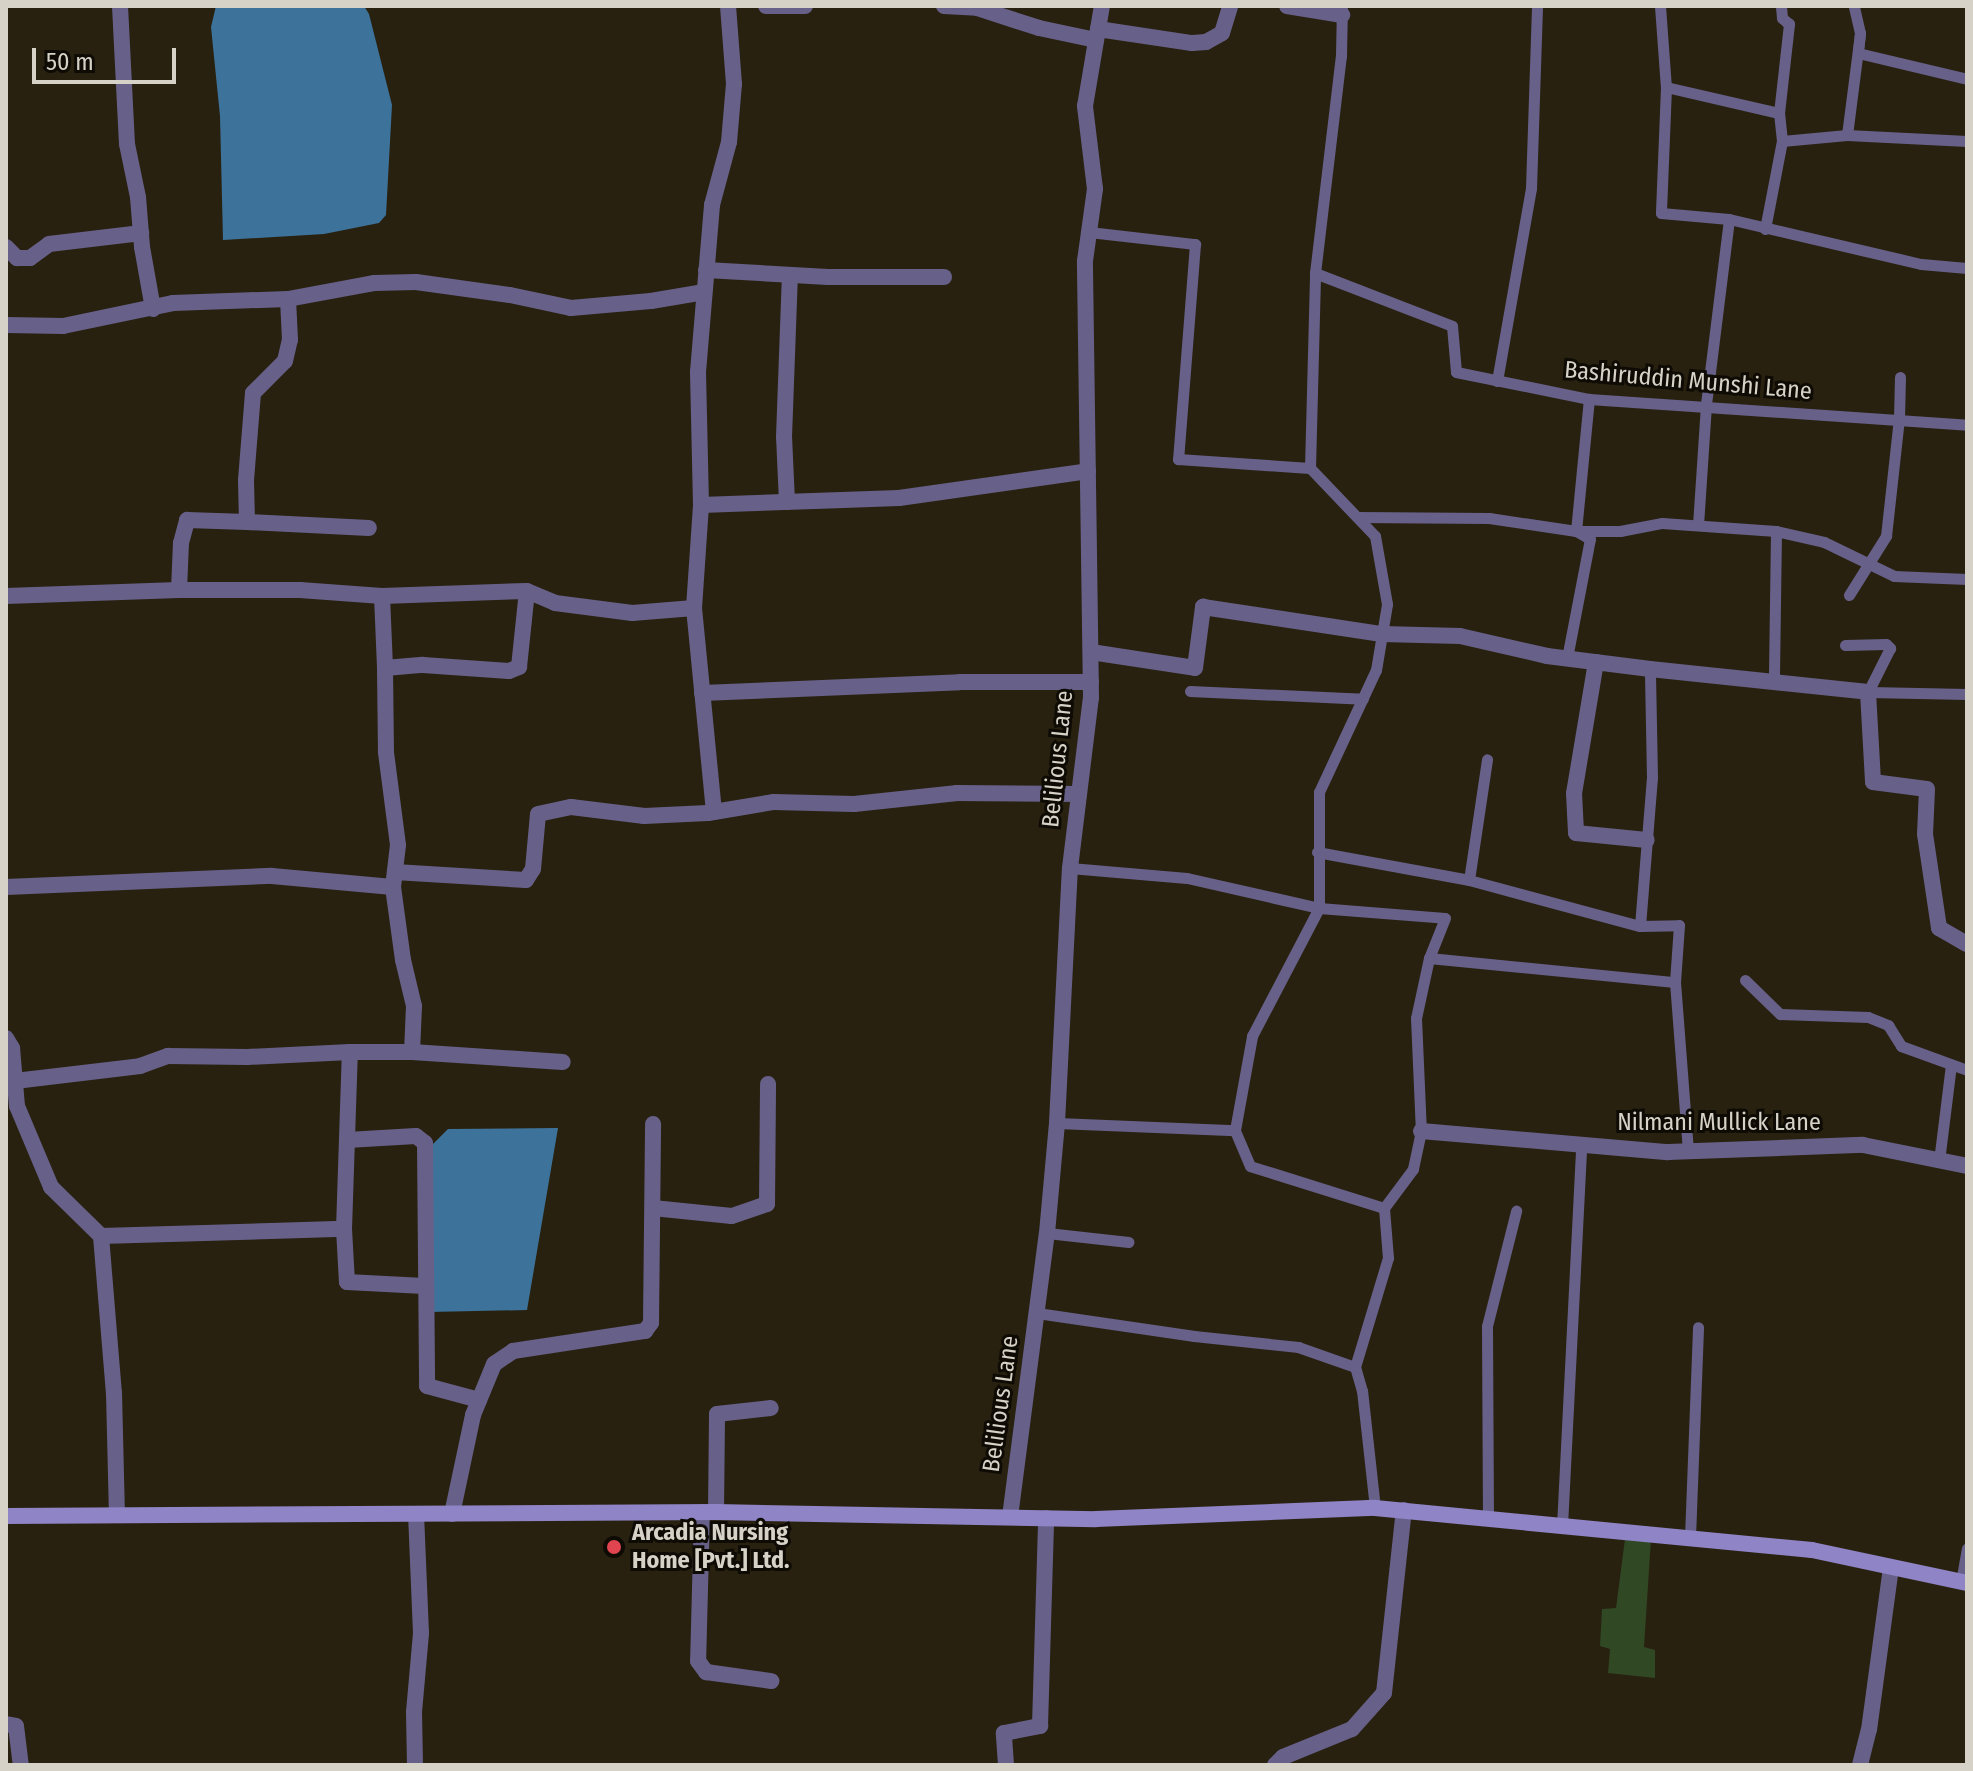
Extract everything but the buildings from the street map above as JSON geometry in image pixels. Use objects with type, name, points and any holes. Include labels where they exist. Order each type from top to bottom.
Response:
[{"type":"main road","points":[[6,1516],[709,1512],[1046,1518],[1375,1508],[1812,1550],[1964,1582]]},
{"type":"street","points":[[120,6],[127,144],[138,197],[153,309]]},
{"type":"street","points":[[714,812],[712,762],[694,608],[695,546],[701,505],[698,372],[712,205],[729,142],[734,84],[728,6]]},
{"type":"street","points":[[766,6],[805,6]]},
{"type":"street","points":[[944,6],[977,8],[1039,28],[1192,43],[1206,42],[1222,33],[1230,6]]},
{"type":"street","name":"Belilious Lane","points":[[1010,1517],[1047,1233],[1057,1123],[1070,868],[1091,682],[1085,261],[1095,189],[1085,106],[1102,6]]},
{"type":"street","points":[[1287,6],[1342,10]]},
{"type":"street","points":[[6,247],[17,258],[30,258],[49,244],[141,233]]},
{"type":"street","points":[[706,270],[790,276],[944,277]]},
{"type":"street","points":[[787,502],[784,437],[790,276]]},
{"type":"street","points":[[6,325],[63,326],[173,303],[288,299],[374,283],[402,282],[510,295],[571,308],[651,301],[704,292]]},
{"type":"street","points":[[247,522],[253,393],[285,361],[290,340],[288,299]]},
{"type":"street","points":[[701,505],[899,498],[1088,471]]},
{"type":"street","points":[[179,590],[181,543],[187,520],[369,528]]},
{"type":"street","points":[[6,596],[179,590],[300,590],[382,596],[527,591],[555,603],[632,613],[694,608]]},
{"type":"street","points":[[385,668],[423,665],[509,671],[519,667],[527,591]]},
{"type":"street","points":[[382,596],[386,752],[398,845],[394,880],[400,947],[414,1006],[412,1052]]},
{"type":"street","points":[[1091,652],[1195,668],[1203,607],[1382,634],[1460,636],[1567,658],[1650,669],[1868,692],[1873,782],[1927,789],[1925,834],[1939,928],[1967,944]]},
{"type":"street","points":[[1596,662],[1574,793],[1576,833],[1647,840]]},
{"type":"street","points":[[702,693],[960,682],[1091,682]]},
{"type":"street","points":[[6,887],[272,876],[526,880],[533,869],[536,818],[547,810],[571,807],[644,816],[714,812],[774,802],[854,804],[957,793],[1079,794]]},
{"type":"street","points":[[6,1038],[12,1048],[17,1106],[51,1187],[101,1236],[114,1393],[117,1515]]},
{"type":"street","points":[[350,1052],[344,1229],[347,1282],[424,1286]]},
{"type":"street","points":[[15,1081],[140,1066],[168,1056],[412,1052],[563,1062]]},
{"type":"street","points":[[653,1208],[732,1216],[767,1204],[768,1084]]},
{"type":"street","points":[[452,1514],[479,1400],[494,1364],[513,1351],[645,1331],[651,1323],[653,1124]]},
{"type":"street","name":"Nilmani Mullick Lane","points":[[1421,1131],[1581,1146],[1688,1151],[1863,1145],[1967,1166]]},
{"type":"street","points":[[347,1140],[416,1136],[425,1143],[427,1386],[479,1400]]},
{"type":"street","points":[[101,1236],[344,1229]]},
{"type":"street","points":[[771,1408],[717,1414],[698,1661],[706,1672],[771,1681]]},
{"type":"street","points":[[1275,1765],[1283,1757],[1352,1729],[1384,1693],[1404,1510]]},
{"type":"street","points":[[415,1765],[414,1712],[421,1633],[416,1514]]},
{"type":"street","points":[[1006,1765],[1004,1733],[1040,1726],[1046,1518]]},
{"type":"street","points":[[1860,1765],[1869,1730],[1891,1567]]},
{"type":"street","points":[[6,1724],[16,1726],[21,1765]]},
{"type":"lane","points":[[1497,381],[1531,188],[1537,6]]},
{"type":"lane","points":[[1660,6],[1666,87],[1661,213],[1729,219],[1838,242],[1921,264],[1967,268]]},
{"type":"lane","points":[[1765,229],[1782,141],[1779,113],[1789,24],[1782,18],[1781,6]]},
{"type":"lane","points":[[1854,6],[1860,33],[1858,53],[1967,79]]},
{"type":"lane","points":[[1310,468],[1315,273],[1341,56],[1342,10]]},
{"type":"lane","points":[[1847,135],[1860,33]]},
{"type":"lane","points":[[1666,87],[1779,113]]},
{"type":"lane","points":[[1782,141],[1847,135],[1967,141]]},
{"type":"lane","points":[[1698,525],[1706,404],[1729,219]]},
{"type":"lane","points":[[1089,232],[1195,244],[1178,459],[1310,468],[1375,536],[1387,604],[1376,670],[1319,792],[1319,908],[1252,1036],[1235,1130],[1250,1166],[1384,1208]]},
{"type":"lane","name":"Bashiruddin Munshi Lane","points":[[1315,273],[1452,326],[1456,372],[1589,399],[1706,404],[1899,418],[1933,425],[1967,425]]},
{"type":"lane","points":[[1849,595],[1886,536],[1899,418],[1900,377]]},
{"type":"lane","points":[[1576,531],[1589,399]]},
{"type":"lane","points":[[1357,517],[1489,518],[1576,531],[1620,531],[1662,523],[1776,531],[1824,542],[1894,576],[1967,579]]},
{"type":"lane","points":[[1567,658],[1590,539],[1576,531]]},
{"type":"lane","points":[[1776,531],[1774,681],[1785,682]]},
{"type":"lane","points":[[1845,645],[1886,644],[1890,648],[1868,692],[1967,694]]},
{"type":"lane","points":[[1640,926],[1652,778],[1650,669]]},
{"type":"lane","points":[[1190,691],[1363,699]]},
{"type":"lane","points":[[1469,880],[1487,759]]},
{"type":"lane","points":[[1317,852],[1469,880],[1640,926],[1679,925],[1675,982],[1688,1151]]},
{"type":"lane","points":[[1070,868],[1187,878],[1319,908],[1445,918],[1429,958],[1416,1018],[1421,1131],[1413,1169],[1384,1208],[1388,1258],[1355,1367],[1362,1391],[1375,1508]]},
{"type":"lane","points":[[1429,958],[1675,982]]},
{"type":"lane","points":[[1745,980],[1780,1014],[1868,1017],[1888,1025],[1901,1046],[1967,1070]]},
{"type":"lane","points":[[1939,1161],[1951,1065]]},
{"type":"lane","points":[[1057,1123],[1235,1130]]},
{"type":"lane","points":[[1562,1526],[1581,1146]]},
{"type":"lane","points":[[1488,1519],[1487,1326],[1516,1211]]},
{"type":"lane","points":[[1047,1233],[1129,1242]]},
{"type":"lane","points":[[1037,1313],[1194,1336],[1298,1347],[1355,1367]]},
{"type":"lane","points":[[1690,1537],[1698,1327]]},
{"type":"lane","points":[[1964,1582],[1967,1549]]},
{"type":"green space","points":[[1625,1539],[1651,1539],[1644,1647],[1655,1650],[1655,1678],[1608,1673],[1610,1649],[1600,1646],[1602,1609],[1616,1608]]},
{"type":"water","points":[[216,6],[364,6],[369,14],[392,105],[386,215],[379,223],[324,234],[223,240],[220,116],[211,27]]},
{"type":"water","points":[[558,1128],[527,1310],[429,1312],[432,1145],[448,1129]]},
{"type":"place","name":"Arcadia Nursing Home [Pvt.] Ltd.","points":[[614,1547]]}]
